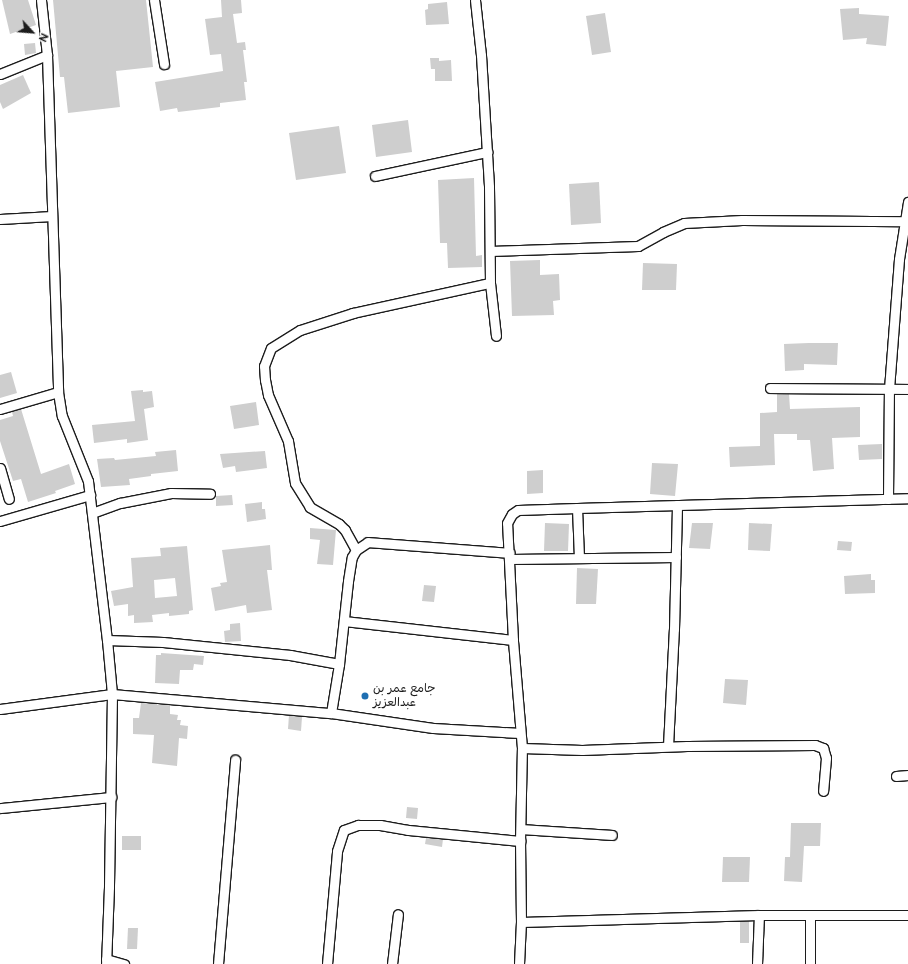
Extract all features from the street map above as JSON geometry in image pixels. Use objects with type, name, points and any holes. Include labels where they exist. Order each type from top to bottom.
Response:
[{"type":"street","points":[[41,0],[47,55],[58,392],[62,416],[84,469],[90,494],[112,694],[111,797],[106,961],[124,964]]},
{"type":"street","points":[[154,0],[164,64]]},
{"type":"street","points":[[475,0],[481,55],[487,152],[490,283],[496,336]]},
{"type":"street","points":[[0,74],[47,55]]},
{"type":"street","points":[[375,176],[487,152]]},
{"type":"street","points":[[888,498],[889,389],[899,259],[908,202]]},
{"type":"street","points":[[0,219],[52,216]]},
{"type":"street","points":[[490,252],[638,246],[663,232],[684,223],[742,220],[905,221]]},
{"type":"street","points":[[356,550],[345,530],[339,524],[310,507],[294,483],[288,441],[268,395],[265,380],[264,366],[268,353],[271,348],[281,340],[300,330],[354,313],[490,283]]},
{"type":"street","points":[[770,388],[908,389]]},
{"type":"street","points":[[0,409],[58,392]]},
{"type":"street","points":[[0,468],[9,499]]},
{"type":"street","points":[[92,513],[120,503],[170,493],[210,494]]},
{"type":"street","points":[[0,522],[90,494]]},
{"type":"street","points":[[518,964],[521,922],[520,841],[522,748],[513,640],[510,556],[507,523],[512,514],[518,510],[908,498]]},
{"type":"street","points":[[668,746],[677,505]]},
{"type":"street","points":[[577,508],[579,558]]},
{"type":"street","points":[[331,713],[339,664],[352,557],[356,550],[368,542],[510,556],[579,558],[676,557]]},
{"type":"street","points":[[344,621],[513,640]]},
{"type":"street","points":[[107,640],[163,642],[274,653],[339,664]]},
{"type":"street","points":[[0,709],[112,694],[331,713],[433,728],[520,733]]},
{"type":"street","points":[[522,748],[582,750],[668,746],[816,745],[823,748],[826,758],[823,791]]},
{"type":"street","points":[[218,964],[235,760]]},
{"type":"street","points":[[896,776],[908,775]]},
{"type":"street","points":[[0,808],[111,797]]},
{"type":"street","points":[[327,964],[337,851],[344,830],[358,825],[380,825],[408,830],[520,841]]},
{"type":"street","points":[[521,829],[612,835]]},
{"type":"street","points":[[392,964],[398,914]]},
{"type":"street","points":[[521,922],[810,915],[908,915]]},
{"type":"street","points":[[810,915],[810,964]]},
{"type":"street","points":[[757,964],[759,916]]},
{"type":"building","points":[[2,0],[28,0],[36,25],[10,34]]},
{"type":"building","points":[[53,0],[146,0],[153,67],[116,71],[120,107],[68,113],[64,77],[60,77]]},
{"type":"building","points":[[221,0],[241,0],[242,13],[233,14],[237,43],[245,42],[246,50],[243,50],[247,82],[244,82],[246,100],[220,103],[220,107],[178,112],[177,108],[160,111],[155,82],[223,71],[221,54],[210,55],[205,19],[222,17]]},
{"type":"building","points":[[447,2],[449,24],[426,25],[425,10],[428,9],[428,4]]},
{"type":"building","points":[[859,8],[859,14],[889,16],[886,46],[866,44],[867,38],[843,40],[840,9]]},
{"type":"building","points":[[605,13],[611,52],[592,55],[586,16]]},
{"type":"building","points":[[35,43],[36,53],[25,55],[24,44]]},
{"type":"building","points":[[430,58],[439,58],[439,61],[451,60],[452,81],[435,81],[435,69],[431,69]]},
{"type":"building","points":[[23,75],[31,93],[3,109],[0,102],[0,85]]},
{"type":"building","points":[[408,120],[412,152],[376,157],[372,125]]},
{"type":"building","points":[[339,126],[346,173],[296,180],[289,133]]},
{"type":"building","points":[[474,178],[476,256],[482,255],[482,267],[448,268],[447,243],[440,243],[438,180]]},
{"type":"building","points":[[599,182],[601,223],[571,225],[569,184]]},
{"type":"building","points":[[540,260],[540,275],[559,274],[560,300],[553,301],[554,315],[512,316],[510,261]]},
{"type":"building","points":[[643,263],[677,264],[676,290],[642,290]]},
{"type":"building","points":[[838,343],[837,365],[804,364],[804,370],[785,371],[784,344]]},
{"type":"building","points":[[11,372],[17,393],[0,398],[0,375]]},
{"type":"building","points":[[143,390],[143,392],[152,391],[154,407],[144,409],[148,440],[127,443],[127,439],[94,443],[92,425],[135,421],[131,391]]},
{"type":"building","points":[[777,394],[789,394],[790,409],[860,407],[860,437],[832,438],[834,469],[813,471],[810,440],[797,440],[797,434],[774,434],[775,465],[730,467],[729,447],[760,446],[760,413],[777,412]]},
{"type":"building","points":[[256,402],[259,425],[234,429],[230,406]]},
{"type":"building","points":[[21,409],[41,474],[69,464],[75,484],[55,491],[56,493],[28,502],[21,479],[13,481],[0,441],[0,420],[13,416],[12,412]]},
{"type":"building","points":[[882,444],[882,459],[859,460],[858,445]]},
{"type":"building","points":[[176,450],[178,471],[151,474],[151,476],[129,479],[130,485],[101,487],[97,459],[114,458],[115,460],[156,456],[155,452]]},
{"type":"building","points":[[265,451],[267,468],[236,472],[235,466],[223,468],[220,454]]},
{"type":"building","points":[[652,463],[678,464],[675,496],[650,494]]},
{"type":"building","points":[[543,470],[543,493],[527,494],[527,471]]},
{"type":"building","points":[[232,495],[233,505],[216,506],[216,496]]},
{"type":"building","points":[[262,502],[262,509],[265,509],[266,519],[247,522],[245,504]]},
{"type":"building","points":[[545,523],[569,524],[568,551],[544,551]]},
{"type":"building","points":[[692,523],[713,523],[710,549],[689,548]]},
{"type":"building","points":[[749,523],[772,524],[770,551],[748,550]]},
{"type":"building","points":[[310,528],[336,530],[333,565],[317,564],[320,540],[310,539]]},
{"type":"building","points":[[838,541],[852,542],[851,551],[837,550]]},
{"type":"building","points":[[270,545],[272,570],[267,570],[272,610],[247,613],[246,605],[215,611],[211,588],[221,586],[220,583],[227,582],[222,550]]},
{"type":"building","points":[[187,546],[193,610],[189,611],[189,614],[169,616],[169,613],[152,615],[153,622],[134,623],[134,615],[128,616],[128,604],[114,606],[111,591],[133,587],[131,558],[161,556],[160,548]],"holes":[[[175,578],[177,596],[155,598],[154,580]]]},
{"type":"building","points":[[577,568],[598,569],[596,604],[576,604]]},
{"type":"building","points":[[871,574],[871,580],[875,580],[875,593],[845,594],[844,576]]},
{"type":"building","points":[[424,585],[436,586],[434,602],[422,601]]},
{"type":"building","points":[[240,623],[241,641],[225,642],[224,631],[230,630],[230,624]]},
{"type":"building","points":[[161,653],[204,656],[203,665],[194,664],[193,670],[180,670],[179,684],[155,683],[156,655],[161,655]]},
{"type":"building","points":[[725,679],[748,680],[746,705],[723,703]]},
{"type":"building","points":[[141,703],[170,705],[170,714],[178,715],[177,720],[181,720],[180,725],[188,726],[187,739],[179,738],[177,766],[152,763],[154,735],[133,734],[133,718],[139,718]]},
{"type":"building","points":[[289,715],[302,717],[301,731],[288,729]]},
{"type":"building","points":[[407,807],[418,808],[417,819],[406,818]]},
{"type":"building","points":[[791,823],[821,823],[820,846],[804,846],[802,882],[784,881],[785,857],[790,857]]},
{"type":"building","points":[[122,836],[141,836],[141,850],[122,850]]},
{"type":"building","points":[[426,838],[443,839],[442,847],[425,844]]},
{"type":"building","points":[[723,857],[750,857],[749,882],[722,882]]},
{"type":"building","points":[[749,921],[749,943],[740,943],[740,922]]},
{"type":"building","points":[[128,928],[138,928],[137,949],[127,949]]},
{"type":"place","name":"جامع عمر بن عبدالعزيز","points":[[365,696]]}]
